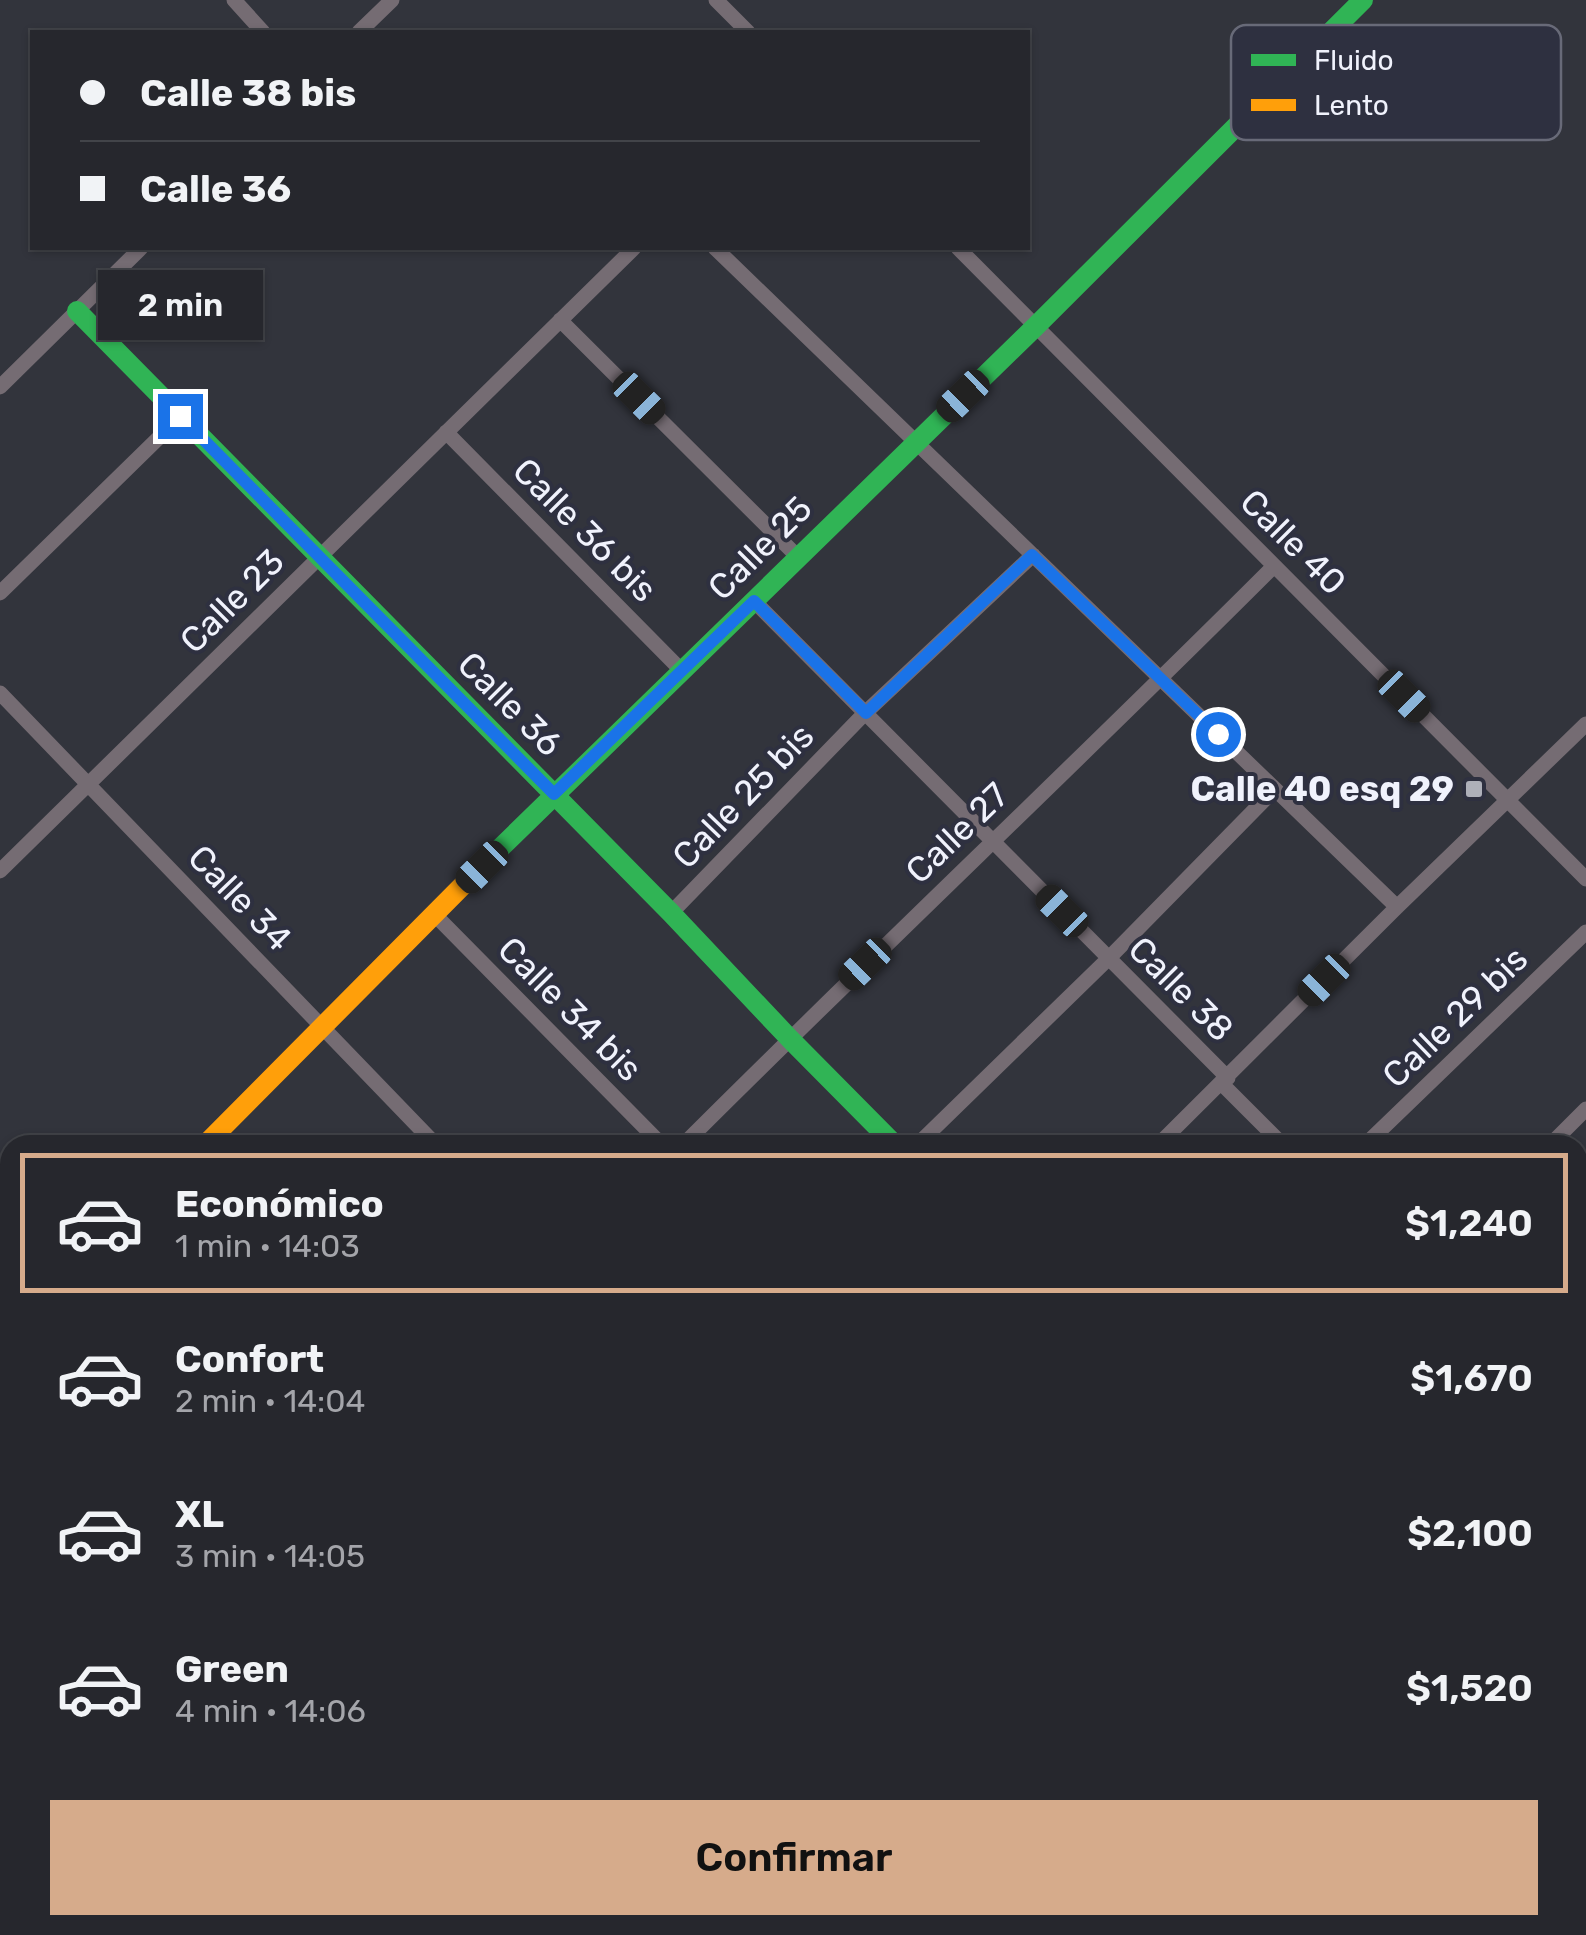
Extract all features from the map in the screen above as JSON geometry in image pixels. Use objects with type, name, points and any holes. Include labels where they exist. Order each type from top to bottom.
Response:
[{"type":"street","points":[[234,0],[261,30]]},
{"type":"street","points":[[361,30],[392,0]]},
{"type":"street","points":[[716,0],[746,30]]},
{"type":"street","name":"Calle 25","points":[[1338,25],[1363,0]]},
{"type":"street","name":"Calle 25","points":[[215,1135],[554,794],[1231,132]]},
{"type":"street","points":[[0,388],[139,250]]},
{"type":"street","name":"Calle 23","points":[[0,871],[632,250]]},
{"type":"street","points":[[717,250],[1397,907]]},
{"type":"street","name":"Calle 40","points":[[960,250],[1586,879]]},
{"type":"street","name":"Calle 36","points":[[77,311],[885,1135]]},
{"type":"street","points":[[560,320],[798,556]]},
{"type":"street","points":[[0,592],[180,416]]},
{"type":"street","name":"Calle 36 bis","points":[[446,432],[682,671]]},
{"type":"street","name":"Calle 25 bis","points":[[671,914],[866,713],[1032,555]]},
{"type":"street","name":"Calle 27","points":[[694,1135],[1274,566]]},
{"type":"street","name":"Calle 38","points":[[754,601],[1108,958],[1275,1135]]},
{"type":"street","name":"Calle 34","points":[[0,693],[426,1135]]},
{"type":"street","points":[[1168,1135],[1586,724]]},
{"type":"street","points":[[927,1135],[1275,789]]},
{"type":"street","name":"Calle 34 bis","points":[[435,915],[652,1135]]},
{"type":"street","name":"Calle 29 bis","points":[[1375,1135],[1586,932]]},
{"type":"street","points":[[1560,1135],[1586,1109]]},
{"type":"traffic: fast","points":[[1338,25],[1363,0]]},
{"type":"traffic: fast","points":[[486,862],[1231,132]]},
{"type":"traffic: fast","points":[[77,311],[885,1135]]},
{"type":"traffic: slow","points":[[215,1135],[486,862]]},
{"type":"place","name":"Calle 40 esq 29","points":[[1474,789]]},
{"type":"route","points":[[180,416],[554,794],[754,601],[866,713],[1032,555],[1218,734]]}]
